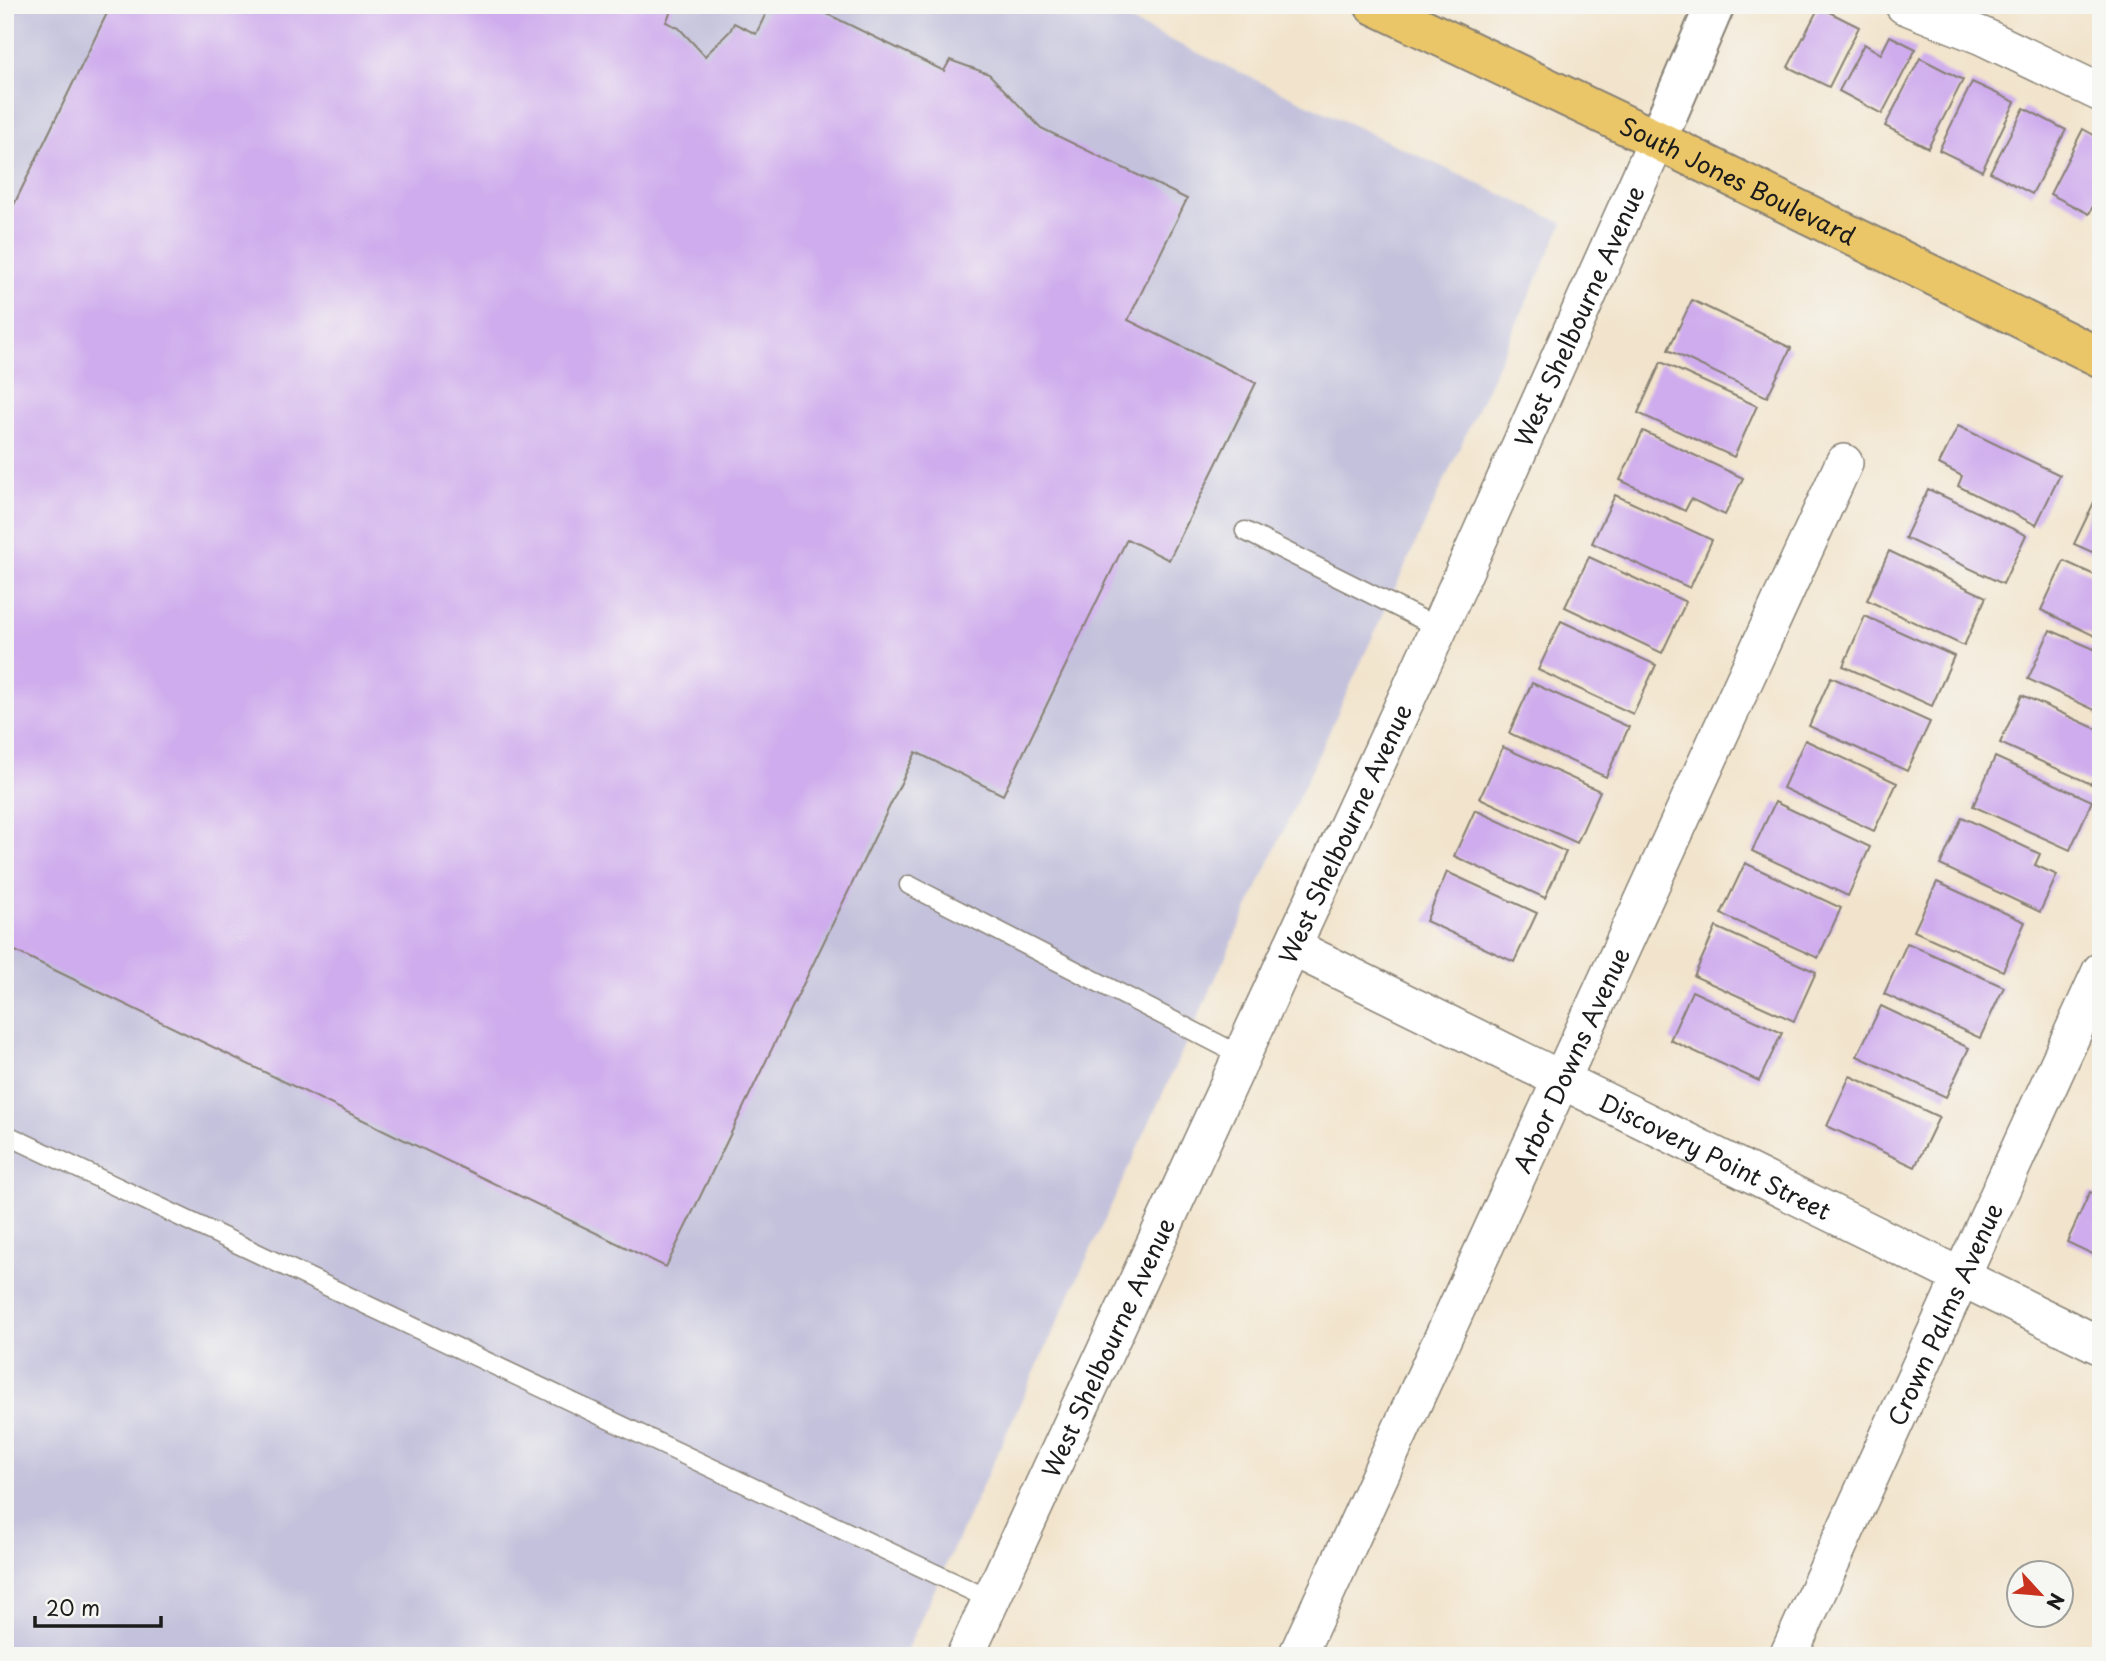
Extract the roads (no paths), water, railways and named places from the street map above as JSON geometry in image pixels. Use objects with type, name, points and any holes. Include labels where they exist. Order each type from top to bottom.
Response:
[{"type":"main road","name":"South Jones Boulevard","points":[[1374,5],[2101,358]]},
{"type":"street","name":"West Shelbourne Avenue","points":[[965,1656],[1439,628],[1657,141],[1714,5]]},
{"type":"street","points":[[1928,10],[2101,93]]},
{"type":"street","name":"Arbor Downs Avenue","points":[[1297,1656],[1844,463]]},
{"type":"street","name":"Discovery Point Street","points":[[1292,947],[2101,1346]]},
{"type":"street","name":"Crown Palms Avenue","points":[[1788,1656],[2101,971]]},
{"type":"lane","points":[[1245,531],[1439,628]]},
{"type":"lane","points":[[909,885],[1242,1056]]},
{"type":"lane","points":[[5,1134],[991,1600]]}]
